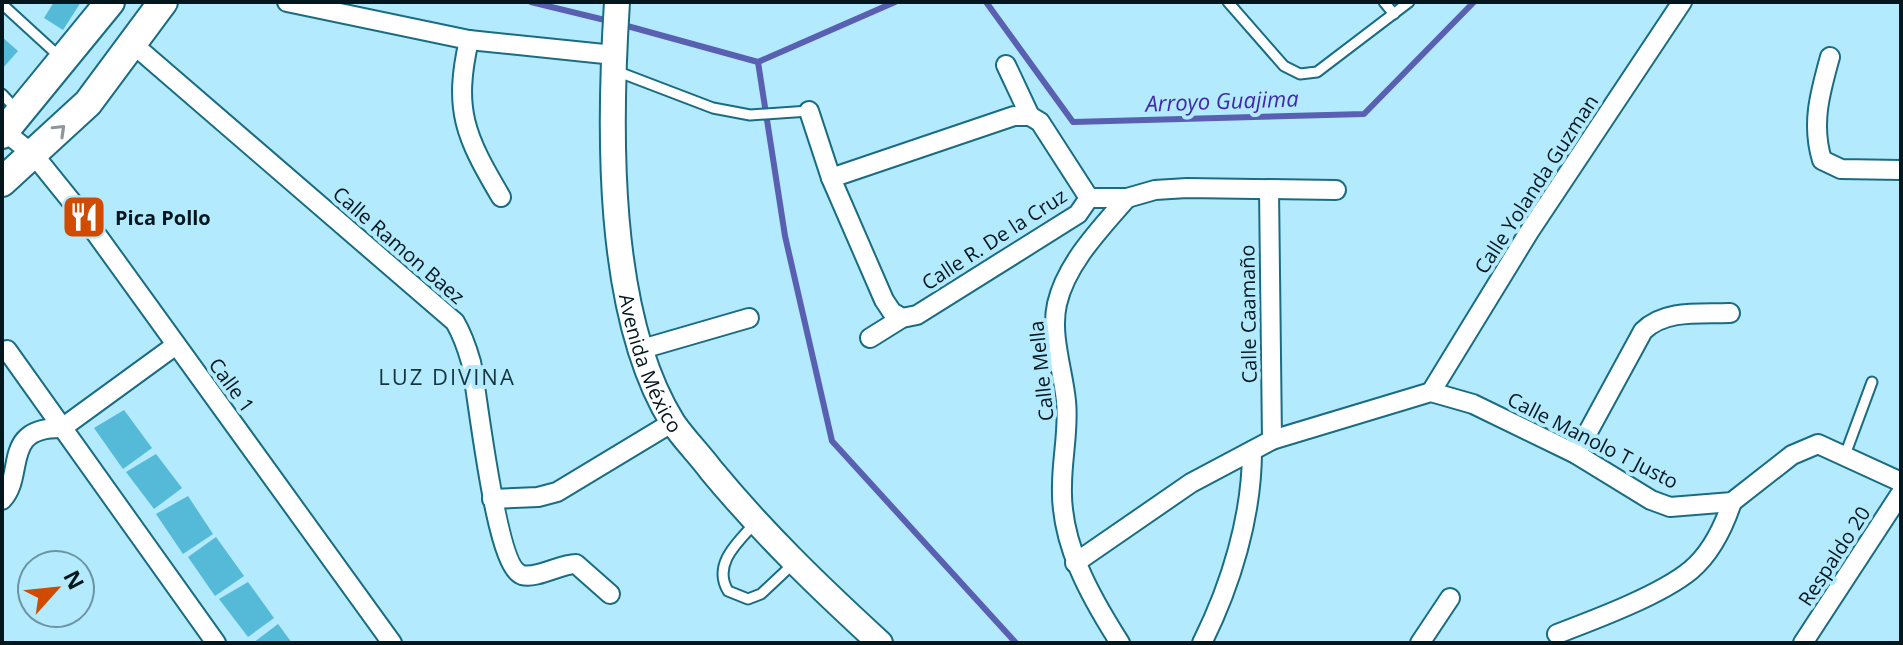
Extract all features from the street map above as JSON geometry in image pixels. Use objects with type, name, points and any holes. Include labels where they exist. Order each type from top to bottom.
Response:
[{"type":"main road","points":[[7,118],[63,60],[110,2]]},
{"type":"main road","points":[[2,182],[88,103],[163,2]]},
{"type":"street","points":[[287,2],[469,40],[614,62]]},
{"type":"street","name":"Avenida México","points":[[617,2],[614,62],[618,230],[642,349],[673,422],[755,523],[793,563],[880,643]]},
{"type":"street","name":"Calle Yolanda Guzman","points":[[1431,392],[1529,232],[1682,2]]},
{"type":"street","points":[[469,40],[460,80],[461,108],[475,153],[501,197]]},
{"type":"street","name":"Calle Ramon Baez","points":[[134,45],[455,322],[471,362],[492,499],[510,564],[518,574],[527,576],[576,564],[610,594]]},
{"type":"street","points":[[1830,57],[1817,105],[1815,138],[1822,160],[1841,169],[1901,170]]},
{"type":"street","points":[[1006,65],[1030,116]]},
{"type":"street","points":[[809,111],[831,178],[884,300],[892,312],[902,318]]},
{"type":"street","points":[[831,178],[1014,116],[1030,116],[1040,122],[1089,198]]},
{"type":"street","name":"Calle 1","points":[[7,118],[176,345],[381,639]]},
{"type":"street","name":"Calle Caamaño","points":[[1269,189],[1272,440]]},
{"type":"street","name":"Calle R. De la Cruz","points":[[870,338],[902,318],[917,315],[1078,214],[1089,198],[1127,198],[1155,190],[1336,190]]},
{"type":"street","name":"Calle Mella","points":[[1120,643],[1075,563],[1061,487],[1068,428],[1055,325],[1057,304],[1072,268],[1127,198]]},
{"type":"street","points":[[1576,454],[1643,331],[1651,323],[1670,316],[1730,313]]},
{"type":"street","points":[[642,349],[749,318]]},
{"type":"street","points":[[2,500],[12,485],[12,469],[20,447],[41,430],[62,428],[176,345]]},
{"type":"street","points":[[7,350],[216,643]]},
{"type":"street","points":[[1075,563],[1191,483],[1272,440],[1431,392]]},
{"type":"street","name":"Calle Manolo T Justo","points":[[1431,392],[1473,404],[1576,454],[1651,500],[1670,507],[1732,502]]},
{"type":"street","points":[[492,499],[538,497],[557,492],[673,422]]},
{"type":"street","points":[[1557,634],[1618,609],[1691,571],[1716,539],[1732,502],[1809,446],[1827,446],[1901,482]]},
{"type":"street","points":[[1202,643],[1221,605],[1243,526],[1252,451]]},
{"type":"street","name":"Respaldo 20","points":[[1806,638],[1901,493]]},
{"type":"street","points":[[1420,643],[1450,598]]},
{"type":"street","points":[[1806,638],[1827,643]]},
{"type":"lane","points":[[1228,2],[1284,66],[1300,74],[1317,72],[1409,2]]},
{"type":"lane","points":[[1384,2],[1394,14]]},
{"type":"lane","points":[[2,4],[63,60]]},
{"type":"lane","points":[[614,62],[713,108],[750,115],[809,111]]},
{"type":"lane","points":[[1845,455],[1872,382]]},
{"type":"lane","points":[[755,523],[726,558],[722,570],[728,591],[748,599],[761,594],[793,563]]},
{"type":"building","points":[[54,2],[81,2],[63,30],[44,18]]},
{"type":"building","points":[[2,37],[18,51],[2,69]]},
{"type":"building","points":[[124,410],[152,448],[123,469],[94,428]]},
{"type":"building","points":[[156,454],[182,488],[154,509],[126,472]]},
{"type":"building","points":[[188,496],[213,534],[183,554],[156,514]]},
{"type":"building","points":[[216,537],[244,576],[215,596],[188,557]]},
{"type":"building","points":[[248,582],[274,618],[248,637],[219,599]]},
{"type":"building","points":[[278,624],[292,643],[253,643]]},
{"type":"waterway","name":"Arroyo Guajima","points":[[531,2],[609,21]]},
{"type":"waterway","name":"Arroyo Guajima","points":[[620,24],[758,62],[895,2]]},
{"type":"waterway","name":"Arroyo Guajima","points":[[986,2],[1073,122],[1364,114],[1474,2]]},
{"type":"waterway","points":[[758,62],[785,236],[832,441],[1016,643]]},
{"type":"place","name":"Pica Pollo","points":[[84,217]]},
{"type":"district","name":"LUZ DIVINA","points":[[447,376]]}]
